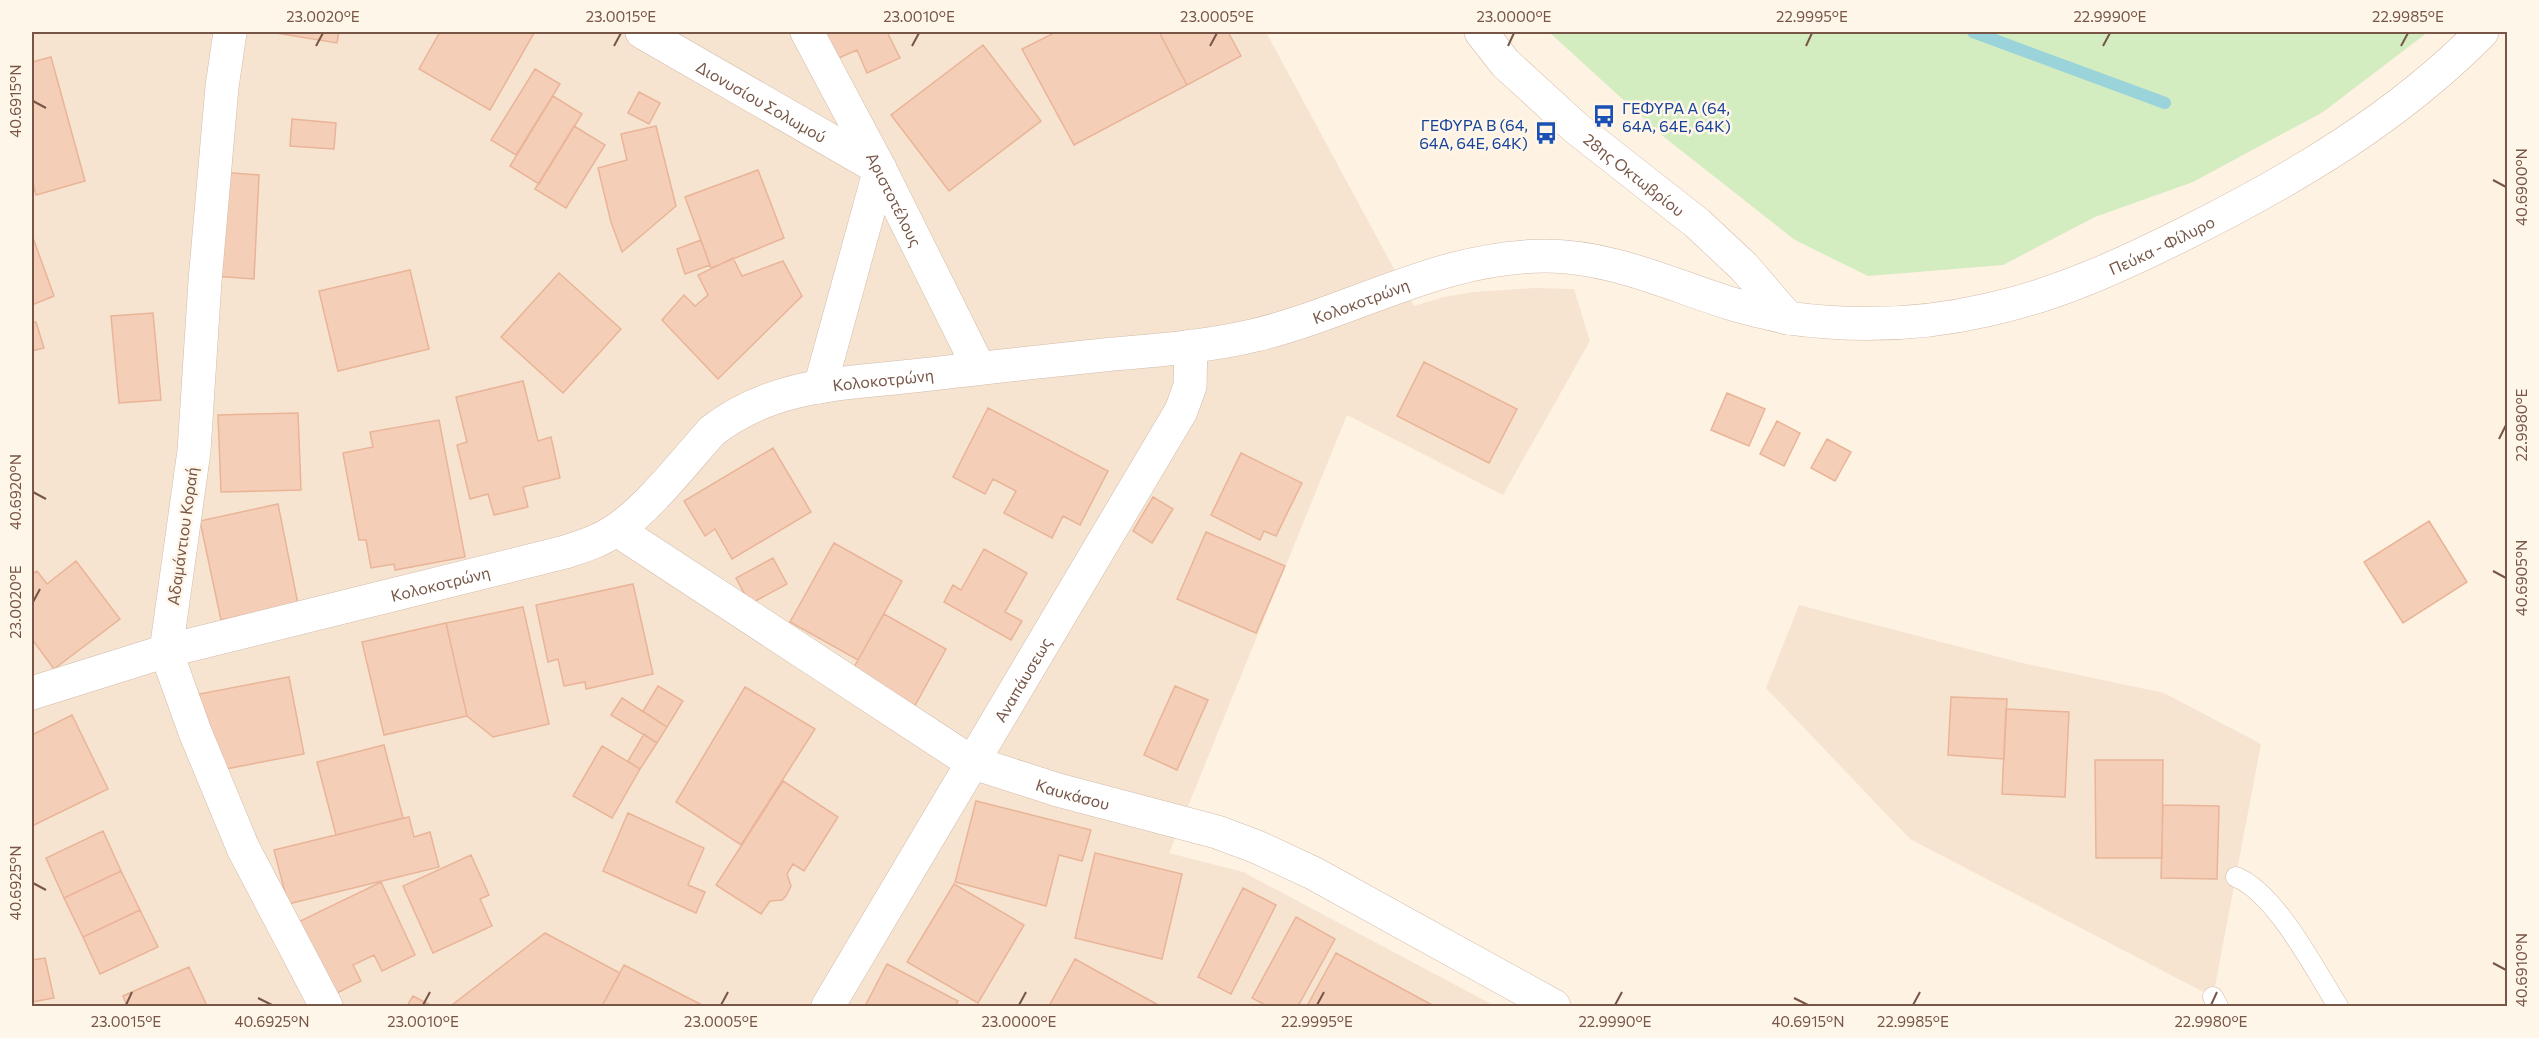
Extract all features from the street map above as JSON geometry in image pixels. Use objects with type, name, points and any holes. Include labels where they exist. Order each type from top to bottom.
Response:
[{"type":"street","name":"Αδαμάντιου Κοραή","points":[[230,32],[222,87],[207,258],[194,451],[166,651],[195,732],[243,848],[326,1006]]},
{"type":"street","name":"Διονυσίου Σολωμού","points":[[642,32],[880,169]]},
{"type":"street","name":"Αριστοτέλους","points":[[807,32],[880,169],[979,368]]},
{"type":"street","name":"28ης Οκτωβρίου","points":[[1481,32],[1505,63],[1576,128],[1697,222],[1744,267],[1788,318]]},
{"type":"street","name":"Πεύκα - Φίλυρο","points":[[1788,318],[1836,322],[1941,318],[2030,299],[2088,278],[2217,218],[2315,165],[2407,100],[2449,65],[2482,32]]},
{"type":"street","points":[[820,387],[880,169]]},
{"type":"street","name":"Κολοκοτρώνη","points":[[32,693],[166,651],[566,552],[594,543],[617,530],[638,511],[712,431],[724,422],[769,398],[820,387],[1191,346],[1255,335],[1296,323],[1391,287],[1473,265],[1522,256],[1577,258],[1616,266],[1730,303],[1788,318]]},
{"type":"street","name":"Αναπάυσεως","points":[[828,1006],[1181,411],[1190,386],[1191,346]]},
{"type":"street","name":"Καυκάσου","points":[[617,530],[971,762],[1047,787],[1217,832],[1257,847],[1295,864],[1536,1002]]},
{"type":"lane","points":[[2236,877],[2256,889],[2281,917],[2338,1006]]},
{"type":"shaded area","points":[[32,32],[1266,32],[1414,306],[1444,297],[1474,292],[1535,288],[1574,289],[1590,341],[1503,495],[1347,415],[1169,853],[1243,872],[1495,1006],[32,1006]]},
{"type":"shaded area","points":[[1799,605],[2018,662],[2164,693],[2261,744],[2213,997],[1910,839],[1766,688]]},
{"type":"green space","points":[[1549,32],[2428,32],[2323,112],[2193,182],[2095,217],[2003,265],[1868,276],[1795,240],[1664,137]]},
{"type":"building","points":[[270,32],[339,32],[337,43]]},
{"type":"building","points":[[440,32],[534,33],[490,110],[419,69]]},
{"type":"building","points":[[822,32],[887,32],[900,58],[867,73],[857,50],[834,60]]},
{"type":"building","points":[[1056,32],[1159,32],[1187,85],[1074,145],[1022,49]]},
{"type":"building","points":[[1159,32],[1228,32],[1241,56],[1187,85]]},
{"type":"building","points":[[983,45],[1041,121],[949,191],[891,115]]},
{"type":"building","points":[[51,57],[85,181],[36,195],[32,179],[32,62]]},
{"type":"building","points":[[535,69],[560,84],[516,155],[491,140]]},
{"type":"building","points":[[639,92],[660,103],[649,124],[628,113]]},
{"type":"building","points":[[553,96],[582,114],[539,184],[510,166]]},
{"type":"building","points":[[292,119],[336,123],[334,149],[290,146]]},
{"type":"building","points":[[574,126],[605,145],[566,208],[535,189]]},
{"type":"building","points":[[656,126],[676,206],[622,252],[611,222],[598,168],[627,160],[621,134]]},
{"type":"building","points":[[758,170],[784,238],[711,268],[685,197]]},
{"type":"building","points":[[219,172],[259,175],[254,279],[213,276]]},
{"type":"building","points":[[32,235],[54,296],[32,305]]},
{"type":"building","points":[[701,240],[710,265],[685,274],[677,249]]},
{"type":"building","points":[[733,258],[742,276],[783,261],[802,296],[718,379],[662,320],[684,295],[695,306],[708,295],[698,275]]},
{"type":"building","points":[[410,270],[429,349],[338,371],[319,291]]},
{"type":"building","points":[[559,273],[621,329],[563,393],[501,337]]},
{"type":"building","points":[[153,313],[161,400],[119,403],[111,316]]},
{"type":"building","points":[[36,322],[44,348],[32,351],[32,323]]},
{"type":"building","points":[[1424,362],[1517,409],[1489,463],[1397,416]]},
{"type":"building","points":[[523,381],[538,441],[551,437],[560,478],[523,487],[528,507],[494,515],[488,494],[470,499],[457,445],[467,442],[456,397]]},
{"type":"building","points":[[1727,393],[1765,409],[1749,446],[1711,430]]},
{"type":"building","points":[[988,408],[1108,471],[1080,525],[1063,516],[1052,538],[1004,513],[1016,491],[993,479],[985,494],[953,477]]},
{"type":"building","points":[[298,413],[301,490],[221,492],[218,415]]},
{"type":"building","points":[[439,420],[465,557],[395,570],[394,564],[371,568],[366,540],[359,540],[343,453],[373,447],[370,432]]},
{"type":"building","points":[[1777,421],[1800,433],[1784,466],[1760,454]]},
{"type":"building","points":[[1827,439],[1851,452],[1835,481],[1811,468]]},
{"type":"building","points":[[773,448],[811,512],[732,559],[715,529],[705,536],[684,501]]},
{"type":"building","points":[[1241,453],[1302,483],[1276,536],[1264,531],[1260,540],[1211,515]]},
{"type":"building","points":[[1153,497],[1173,509],[1152,543],[1133,531]]},
{"type":"building","points":[[278,504],[298,604],[221,620],[200,521]]},
{"type":"building","points":[[2429,521],[2467,582],[2403,623],[2364,562]]},
{"type":"building","points":[[1206,532],[1285,566],[1256,633],[1177,599]]},
{"type":"building","points":[[834,543],[902,581],[858,660],[790,622]]},
{"type":"building","points":[[984,549],[1027,573],[1005,612],[1022,621],[1011,640],[944,602],[953,585],[961,590]]},
{"type":"building","points":[[773,558],[787,584],[750,604],[736,578]]},
{"type":"building","points":[[76,561],[120,619],[54,669],[32,639],[32,574],[37,571],[47,584]]},
{"type":"building","points":[[633,584],[653,674],[586,689],[585,682],[564,686],[558,659],[548,662],[536,605]]},
{"type":"building","points":[[523,607],[549,724],[493,737],[467,716],[446,623]]},
{"type":"building","points":[[884,614],[946,649],[912,711],[849,676]]},
{"type":"building","points":[[446,623],[467,716],[384,735],[362,642]]},
{"type":"building","points":[[289,677],[304,754],[215,771],[199,694]]},
{"type":"building","points":[[658,686],[683,701],[667,727],[643,711]]},
{"type":"building","points":[[1175,686],[1208,700],[1177,770],[1144,755]]},
{"type":"building","points":[[745,687],[815,729],[741,845],[676,802]]},
{"type":"building","points":[[1951,697],[2007,699],[2004,759],[1948,755]]},
{"type":"building","points":[[622,698],[667,727],[657,743],[611,715]]},
{"type":"building","points":[[2006,709],[2069,712],[2065,797],[2002,794]]},
{"type":"building","points":[[72,715],[108,789],[32,826],[32,735]]},
{"type":"building","points":[[644,734],[657,743],[640,769],[628,761]]},
{"type":"building","points":[[384,745],[403,818],[336,835],[317,762]]},
{"type":"building","points":[[602,746],[640,769],[612,818],[573,796]]},
{"type":"building","points":[[2095,760],[2163,760],[2162,858],[2096,858]]},
{"type":"building","points":[[783,781],[838,817],[804,871],[793,864],[787,874],[791,886],[786,896],[782,900],[770,901],[761,914],[716,885]]},
{"type":"building","points":[[976,801],[1091,830],[1082,861],[1059,855],[1046,906],[955,882]]},
{"type":"building","points":[[2163,805],[2219,806],[2217,879],[2161,878]]},
{"type":"building","points":[[628,813],[704,848],[688,885],[705,892],[696,913],[603,871]]},
{"type":"building","points":[[409,817],[414,837],[430,832],[439,867],[288,904],[274,850]]},
{"type":"building","points":[[103,831],[121,871],[64,898],[46,858]]},
{"type":"building","points":[[1095,853],[1182,874],[1162,959],[1075,938]]},
{"type":"building","points":[[471,855],[489,895],[480,899],[492,926],[433,953],[403,886]]},
{"type":"building","points":[[121,871],[140,910],[83,937],[64,898]]},
{"type":"building","points":[[381,882],[415,955],[382,971],[374,955],[353,965],[361,981],[329,997],[294,924]]},
{"type":"building","points":[[954,884],[1024,925],[978,1003],[907,962]]},
{"type":"building","points":[[1243,888],[1276,905],[1231,994],[1198,977]]},
{"type":"building","points":[[140,910],[158,947],[100,974],[83,937]]},
{"type":"building","points":[[1296,917],[1335,939],[1298,1006],[1267,1006],[1252,998]]},
{"type":"building","points":[[545,933],[620,973],[602,1006],[452,1005]]},
{"type":"building","points":[[1336,953],[1434,1006],[1307,1006]]},
{"type":"building","points":[[45,958],[54,998],[32,1002],[32,960]]},
{"type":"building","points":[[1075,959],[1160,1006],[1049,1006]]},
{"type":"building","points":[[887,964],[958,1001],[956,1005],[958,1006],[865,1006]]},
{"type":"building","points":[[624,965],[704,1006],[602,1006]]},
{"type":"building","points":[[189,967],[207,1006],[127,1006],[123,996]]},
{"type":"building","points":[[413,996],[432,1006],[407,1006]]},
{"type":"waterway","points":[[1973,32],[2165,103]]},
{"type":"place","name":"ΓΕΦΥΡΑ A (64, 64Α, 64Ε, 64Κ)","points":[[1604,116]]},
{"type":"place","name":"ΓΕΦΥΡΑ B (64, 64Α, 64Ε, 64Κ)","points":[[1546,133]]}]
